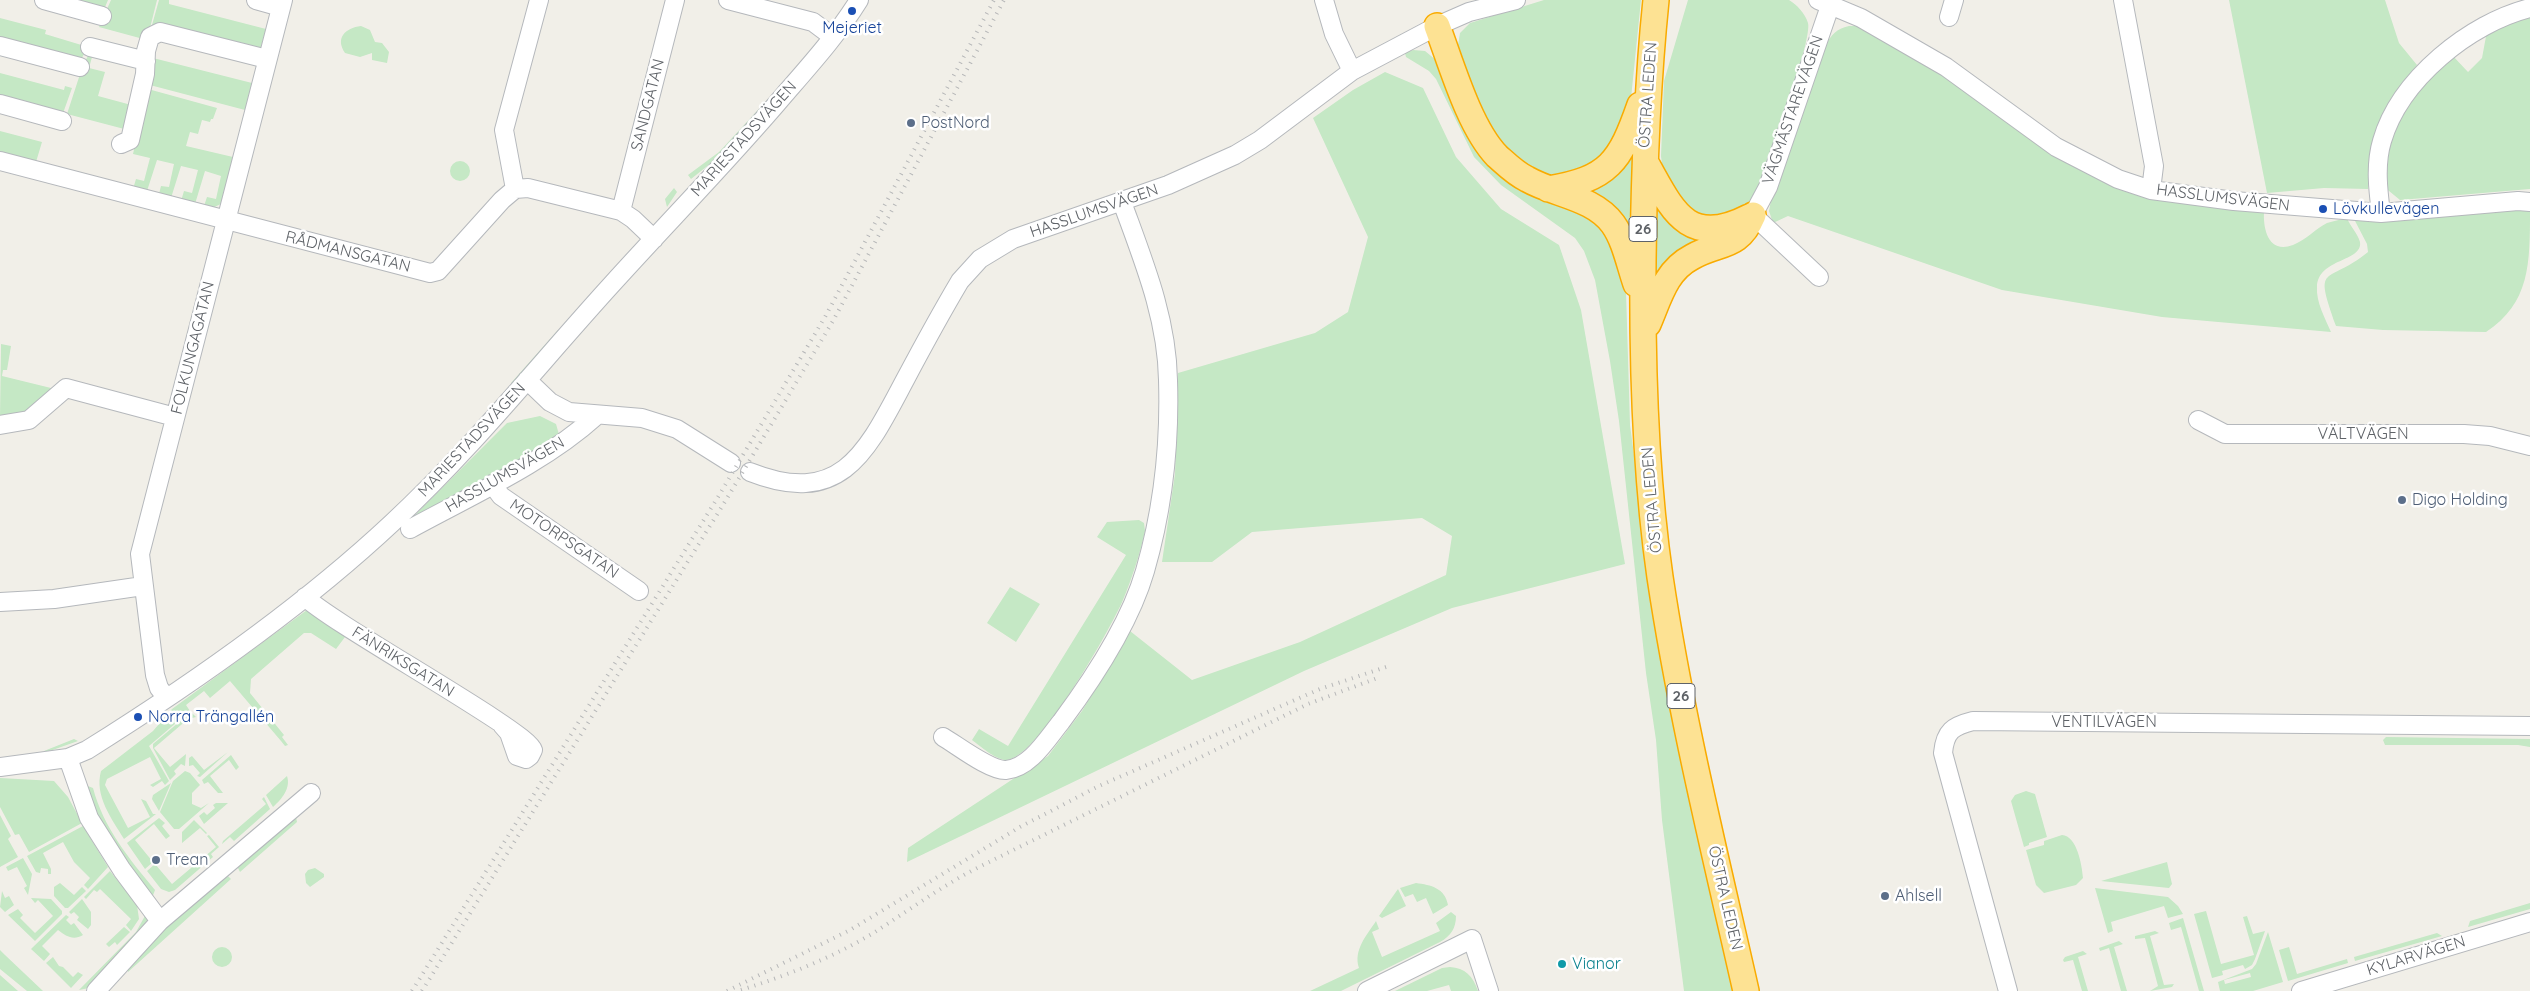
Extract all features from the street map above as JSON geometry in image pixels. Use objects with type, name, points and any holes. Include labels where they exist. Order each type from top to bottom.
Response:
[{"type":"highway","name":"ÖSTRA LEDEN","points":[[1656,0],[1647,83],[1642,299],[1642,338],[1651,498],[1660,577],[1684,711],[1746,991]]},
{"type":"highway","points":[[1437,26],[1477,127],[1496,154],[1526,179],[1588,203],[1602,212],[1614,224],[1642,299]]},
{"type":"highway","points":[[1548,189],[1577,184],[1593,178],[1606,168],[1621,150],[1647,83]]},
{"type":"highway","points":[[1644,159],[1664,198],[1678,216],[1686,221],[1698,227],[1725,227],[1753,215]]},
{"type":"highway","points":[[1642,338],[1660,291],[1672,273],[1691,257],[1736,239],[1746,232],[1753,215]]},
{"type":"street","points":[[44,0],[102,16]]},
{"type":"street","points":[[256,0],[282,3]]},
{"type":"street","points":[[539,0],[504,130],[515,189],[528,188],[621,211],[634,219],[654,239]]},
{"type":"street","name":"SANDGATAN","points":[[621,211],[675,0]]},
{"type":"street","points":[[728,0],[813,22],[833,37]]},
{"type":"street","name":"MARIESTADSVÄGEN","points":[[0,767],[68,758],[87,750],[215,665],[305,597],[410,506],[442,475],[654,239],[727,162],[833,37],[859,0]]},
{"type":"street","points":[[1324,0],[1334,34],[1352,71]]},
{"type":"street","name":"HASSLUMSVÄGEN","points":[[750,472],[769,480],[797,483],[818,481],[846,469],[870,444],[955,289],[980,259],[1013,239],[1059,221],[1122,202],[1168,185],[1235,155],[1260,140],[1352,71],[1437,26],[1466,8],[1516,0]]},
{"type":"street","points":[[1949,17],[1954,0]]},
{"type":"street","points":[[2123,0],[2154,166],[2151,190]]},
{"type":"street","name":"HASSLUMSVÄGEN","points":[[1826,1],[1861,18],[1946,67],[2056,147],[2118,179],[2151,190],[2234,201],[2381,213],[2518,201],[2530,202]]},
{"type":"street","name":"VÄGMÄSTAREVÄGEN","points":[[1753,215],[1768,187],[1826,1]]},
{"type":"street","name":"FOLKUNGAGATAN","points":[[166,697],[159,688],[155,675],[140,554],[282,3]]},
{"type":"street","points":[[2381,213],[2378,167],[2382,141],[2408,93],[2428,69],[2454,46],[2506,7],[2530,8]]},
{"type":"street","points":[[121,144],[130,140],[145,74],[150,37],[160,32],[268,59]]},
{"type":"street","points":[[0,46],[80,68]]},
{"type":"street","points":[[90,47],[146,61]]},
{"type":"street","points":[[0,104],[62,121]]},
{"type":"street","name":"RÅDMANSGATAN","points":[[0,161],[225,221],[433,273],[515,189]]},
{"type":"street","points":[[943,736],[988,765],[1003,770],[1023,764],[1044,743],[1079,698],[1117,636],[1145,572],[1165,474],[1168,378],[1161,316],[1122,202]]},
{"type":"street","points":[[1753,215],[1819,277]]},
{"type":"street","name":"HASSLUMSVÄGEN","points":[[527,380],[550,402],[569,412],[596,416],[642,418],[676,429],[732,462]]},
{"type":"street","points":[[0,424],[29,420],[66,388],[175,417]]},
{"type":"street","name":"HASSLUMSVÄGEN","points":[[410,529],[492,484],[574,435],[596,416]]},
{"type":"street","name":"VÄLTVÄGEN","points":[[2198,420],[2225,434],[2464,434],[2490,436],[2530,446]]},
{"type":"street","name":"MOTORPSGATAN","points":[[492,484],[501,496],[639,591]]},
{"type":"street","points":[[0,602],[54,599],[143,586]]},
{"type":"street","name":"FÄNRIKSGATAN","points":[[305,597],[350,629],[502,725]]},
{"type":"street","name":"VENTILVÄGEN","points":[[2008,991],[1943,752],[1945,739],[1959,725],[1983,721],[2530,726]]},
{"type":"street","points":[[68,758],[89,818],[122,870],[160,922]]},
{"type":"street","points":[[96,991],[160,922],[312,793]]},
{"type":"street","name":"KYLARVÄGEN","points":[[2301,991],[2530,922]]},
{"type":"street","points":[[1367,991],[1472,939],[1489,991]]},
{"type":"green space","points":[[55,0],[108,0],[103,12]]},
{"type":"green space","points":[[111,0],[157,0],[147,40],[99,27]]},
{"type":"green space","points":[[159,0],[169,0],[169,4],[266,29],[259,53],[152,25]]},
{"type":"green space","points":[[1544,0],[1641,0],[1629,118],[1611,156],[1564,180],[1529,171],[1490,132],[1471,90],[1458,45],[1460,33],[1470,23]]},
{"type":"green space","points":[[1688,0],[1789,0],[1805,16],[1808,23],[1803,56],[1795,83],[1775,144],[1749,203],[1732,215],[1696,220],[1664,180],[1661,156],[1664,81]]},
{"type":"green space","points":[[2229,0],[2385,0],[2399,43],[2417,65],[2395,94],[2380,122],[2371,152],[2368,189],[2324,188],[2267,193]]},
{"type":"green space","points":[[2530,15],[2530,189],[2400,200],[2383,186],[2384,166],[2388,147],[2395,130],[2413,98],[2452,55],[2468,72],[2482,58],[2487,31]]},
{"type":"green space","points":[[0,18],[46,30],[45,34],[88,47],[79,63],[0,43]]},
{"type":"green space","points":[[361,26],[370,30],[375,42],[382,43],[389,52],[387,63],[372,60],[372,53],[360,57],[345,53],[342,48],[341,38],[346,31]]},
{"type":"green space","points":[[1849,26],[1859,26],[1895,42],[2074,165],[2264,211],[2266,232],[2273,243],[2278,246],[2293,245],[2327,223],[2347,218],[2359,239],[2359,248],[2355,253],[2332,265],[2325,271],[2319,278],[2317,287],[2319,304],[2331,332],[2162,317],[2002,290],[1788,216],[1773,223],[1769,211],[1771,200],[1825,46],[1835,33]]},
{"type":"green space","points":[[1413,50],[1425,51],[1436,60],[1472,139],[1613,235],[1626,291],[1630,425],[1661,660],[1673,725],[1733,991],[1684,991],[1662,820],[1656,740],[1646,673],[1619,421],[1595,280],[1584,251],[1575,238],[1501,185],[1474,157],[1436,79],[1429,71],[1406,57],[1405,53]]},
{"type":"green space","points":[[88,56],[92,57],[89,68],[105,72],[98,96],[135,106],[128,130],[67,114],[83,65]]},
{"type":"green space","points":[[153,58],[252,83],[245,110],[146,84]]},
{"type":"green space","points":[[1385,72],[1423,88],[1456,157],[1501,209],[1559,245],[1581,310],[1625,564],[1452,608],[1304,671],[907,862],[908,848],[1048,756],[1082,711],[1130,631],[1192,680],[1300,642],[1446,575],[1452,536],[1422,518],[1252,532],[1212,562],[1162,562],[1175,474],[1178,373],[1315,333],[1348,312],[1368,237],[1313,118],[1353,90]]},
{"type":"green space","points":[[0,73],[64,90],[65,86],[72,88],[62,116],[0,100]]},
{"type":"green space","points":[[782,84],[725,152],[691,179],[688,175],[719,152]]},
{"type":"green space","points":[[148,89],[217,108],[210,122],[202,120],[198,134],[190,132],[186,146],[233,157],[221,204],[212,208],[204,206],[207,197],[216,199],[221,176],[205,171],[195,204],[181,201],[184,191],[192,193],[198,170],[181,166],[171,198],[159,194],[161,186],[169,187],[174,164],[157,160],[147,191],[133,189],[136,179],[144,181],[150,158],[133,154]]},
{"type":"green space","points":[[0,131],[42,142],[36,162],[0,152]]},
{"type":"green space","points":[[1634,139],[1632,244],[1575,190]]},
{"type":"green space","points":[[460,161],[467,164],[470,171],[467,178],[460,181],[453,178],[450,171],[453,164]]},
{"type":"green space","points":[[674,188],[677,192],[667,207],[665,199]]},
{"type":"green space","points":[[1653,203],[1709,234],[1654,290]]},
{"type":"green space","points":[[2497,210],[2530,210],[2528,265],[2519,295],[2511,308],[2501,321],[2486,332],[2383,330],[2336,326],[2325,292],[2325,283],[2333,273],[2368,252],[2367,244],[2354,219]]},
{"type":"green space","points":[[558,330],[560,331],[513,384],[511,383]]},
{"type":"green space","points":[[1,344],[11,346],[7,370],[3,370],[2,376],[51,388],[52,391],[28,413],[0,417]]},
{"type":"green space","points":[[540,416],[556,424],[560,438],[491,479],[408,522],[507,423]]},
{"type":"green space","points":[[1139,520],[1144,523],[1145,531],[1133,575],[1116,615],[1089,663],[1053,718],[1035,740],[1018,755],[1005,760],[992,755],[972,740],[979,729],[1008,746],[1126,555],[1097,537],[1107,522]]},
{"type":"green space","points":[[1010,587],[1040,604],[1016,642],[987,623]]},
{"type":"green space","points":[[307,610],[345,637],[336,649],[311,633],[304,633],[251,679],[250,693],[284,735],[282,737],[288,745],[285,746],[230,681],[210,698],[204,691],[186,705],[190,711],[149,746],[169,781],[165,785],[162,781],[153,787],[150,785],[161,779],[150,757],[107,779],[105,785],[128,828],[150,817],[141,799],[146,801],[153,814],[156,814],[124,839],[105,807],[99,780],[101,771],[153,731],[172,709]]},
{"type":"green space","points":[[191,712],[196,717],[188,719],[154,748],[170,767],[186,754],[185,766],[181,764],[174,771],[176,774],[170,780],[153,748],[153,744]]},
{"type":"green space","points":[[2386,737],[2530,739],[2530,747],[2518,745],[2385,745],[2383,740]]},
{"type":"green space","points":[[74,739],[78,741],[44,753],[44,751]]},
{"type":"green space","points":[[228,752],[200,777],[197,776],[200,773],[193,765],[189,766],[189,758],[192,756],[204,770]]},
{"type":"green space","points":[[231,755],[239,767],[236,770],[229,760],[210,776],[223,793],[218,793],[208,782],[204,784],[202,780]]},
{"type":"green space","points":[[185,771],[190,773],[200,785],[192,793],[192,804],[201,808],[209,803],[179,829],[174,829],[160,812],[173,781]]},
{"type":"green space","points":[[287,776],[287,789],[273,807],[266,795]]},
{"type":"green space","points":[[0,778],[54,781],[68,797],[82,823],[29,852],[19,834],[15,835],[0,807]]},
{"type":"green space","points":[[171,783],[159,811],[152,799],[153,795]]},
{"type":"green space","points":[[85,785],[93,788],[110,830],[155,890],[152,898],[99,824]]},
{"type":"green space","points":[[2026,791],[2035,794],[2047,837],[2029,843],[2029,845],[2024,847],[2011,801],[2015,795]]},
{"type":"green space","points":[[264,797],[270,809],[234,841],[230,837],[222,844],[223,841],[266,804],[262,799]]},
{"type":"green space","points":[[216,803],[228,803],[204,824],[199,816],[204,812],[207,815],[215,808],[213,805]]},
{"type":"green space","points":[[0,815],[11,836],[8,839],[18,857],[0,867]]},
{"type":"green space","points":[[296,817],[297,822],[240,872],[237,866]]},
{"type":"green space","points":[[159,818],[165,823],[162,826],[170,836],[166,839],[154,824],[135,840],[153,862],[145,869],[127,843]]},
{"type":"green space","points":[[194,820],[207,833],[200,828],[182,843],[182,832]]},
{"type":"green space","points":[[83,826],[108,867],[88,889],[84,885],[90,878],[74,862],[63,842],[43,853],[51,869],[51,874],[48,874],[48,869],[41,868],[40,873],[36,872],[27,856]]},
{"type":"green space","points":[[209,835],[219,847],[211,854],[213,857],[175,890],[169,892],[161,889],[147,871],[155,864],[172,884],[216,847],[207,836]]},
{"type":"green space","points":[[2062,835],[2071,840],[2078,852],[2083,878],[2076,885],[2044,893],[2036,885],[2026,850],[2044,845],[2044,841]]},
{"type":"green space","points":[[23,858],[32,874],[28,895],[24,888],[27,886],[17,867],[8,871],[6,867]]},
{"type":"green space","points":[[2167,862],[2172,884],[2169,888],[2101,881]]},
{"type":"green space","points":[[315,868],[324,874],[324,877],[310,887],[306,883],[305,874],[308,870]]},
{"type":"green space","points":[[110,871],[137,905],[139,919],[131,931],[126,925],[131,919],[100,889],[97,892],[94,890],[86,899],[84,897]]},
{"type":"green space","points":[[226,874],[231,879],[128,972],[127,967],[157,935]]},
{"type":"green space","points":[[60,883],[74,895],[82,887],[86,891],[68,908],[65,908],[54,896],[54,887]]},
{"type":"green space","points":[[1416,883],[1432,886],[1441,891],[1448,905],[1433,914],[1426,898],[1417,902],[1413,894],[1405,897],[1400,888]]},
{"type":"green space","points":[[2095,888],[2168,897],[2178,906],[2183,914],[2168,918],[2164,906],[2111,922],[2113,931],[2108,933]]},
{"type":"green space","points":[[1398,889],[1406,906],[1382,918],[1379,916]]},
{"type":"green space","points":[[2,891],[5,898],[9,896],[14,905],[5,912],[0,907]]},
{"type":"green space","points":[[31,898],[51,899],[62,911],[62,914],[35,941],[8,915],[18,909],[23,915],[20,918],[35,933],[53,916],[38,900],[35,903]]},
{"type":"green space","points":[[82,899],[91,912],[91,925],[88,929],[77,920],[79,917],[74,912],[71,914],[69,912]]},
{"type":"green space","points":[[2530,903],[2530,909],[2468,927],[2470,921]]},
{"type":"green space","points":[[2206,911],[2221,964],[2254,955],[2243,917],[2247,916],[2253,934],[2265,931],[2252,965],[2245,969],[2243,965],[2222,971],[2223,975],[2212,978],[2194,914]]},
{"type":"green space","points":[[1451,912],[1456,916],[1454,928],[1440,942],[1341,991],[1310,991],[1359,968],[1359,949],[1376,921],[1379,929],[1372,932],[1382,957],[1440,931],[1436,923]]},
{"type":"green space","points":[[146,914],[148,914],[149,923],[89,988],[79,990],[136,932]]},
{"type":"green space","points":[[66,915],[69,917],[66,920],[71,925],[74,923],[83,935],[73,938],[58,930],[42,946],[50,954],[44,961],[31,949]]},
{"type":"green space","points":[[2183,918],[2204,991],[2199,991],[2181,927],[2171,930],[2169,923]]},
{"type":"green space","points":[[124,927],[130,932],[117,945],[115,942],[109,947],[106,944]]},
{"type":"green space","points":[[2155,931],[2159,933],[2150,936],[2164,985],[2174,984],[2172,987],[2150,991],[2158,986],[2145,938],[2135,939],[2135,936]]},
{"type":"green space","points":[[2268,932],[2283,982],[2253,991],[2220,991],[2218,982],[2252,969],[2256,964]],"holes":[[[2250,973],[2251,977],[2225,984],[2224,980]]]},
{"type":"green space","points":[[2437,933],[2442,936],[2355,961],[2354,957]]},
{"type":"green space","points":[[2119,941],[2123,944],[2114,947],[2127,991],[2121,991],[2109,948],[2100,951],[2099,948]]},
{"type":"green space","points":[[222,947],[229,950],[232,957],[229,964],[222,967],[215,964],[212,957],[215,950]]},
{"type":"green space","points":[[2289,947],[2297,974],[2347,959],[2348,963],[2288,981],[2279,950]]},
{"type":"green space","points":[[0,950],[43,991],[27,991],[0,969]]},
{"type":"green space","points":[[2083,951],[2087,954],[2078,957],[2088,991],[2082,991],[2073,960],[2064,962],[2063,960],[2065,957]]},
{"type":"green space","points":[[53,957],[59,966],[63,967],[73,977],[78,972],[83,975],[71,988],[46,963]]},
{"type":"green space","points":[[1442,968],[1460,969],[1468,974],[1474,981],[1478,991],[1451,991],[1449,985],[1427,991],[1395,991]]},
{"type":"green space","points":[[0,975],[18,991],[0,991]]},
{"type":"railway","points":[[412,991],[718,497],[825,317],[994,0]]},
{"type":"railway","points":[[422,991],[726,500],[833,321],[1004,0]]},
{"type":"railway","points":[[727,991],[850,930],[1020,827],[1099,786],[1320,689],[1389,666]]},
{"type":"railway","points":[[741,990],[793,972],[843,950],[875,932],[965,874],[1308,704],[1380,677]]},
{"type":"place","name":"Mejeriet","points":[[852,11]]},
{"type":"place","name":"PostNord","points":[[911,123]]},
{"type":"place","name":"Lövkullevägen","points":[[2323,209]]},
{"type":"place","name":"Digo Holding","points":[[2402,500]]},
{"type":"place","name":"Norra Trängallén","points":[[138,717]]},
{"type":"place","name":"Trean","points":[[156,860]]},
{"type":"place","name":"Ahlsell","points":[[1885,896]]},
{"type":"place","name":"Vianor","points":[[1562,964]]}]
